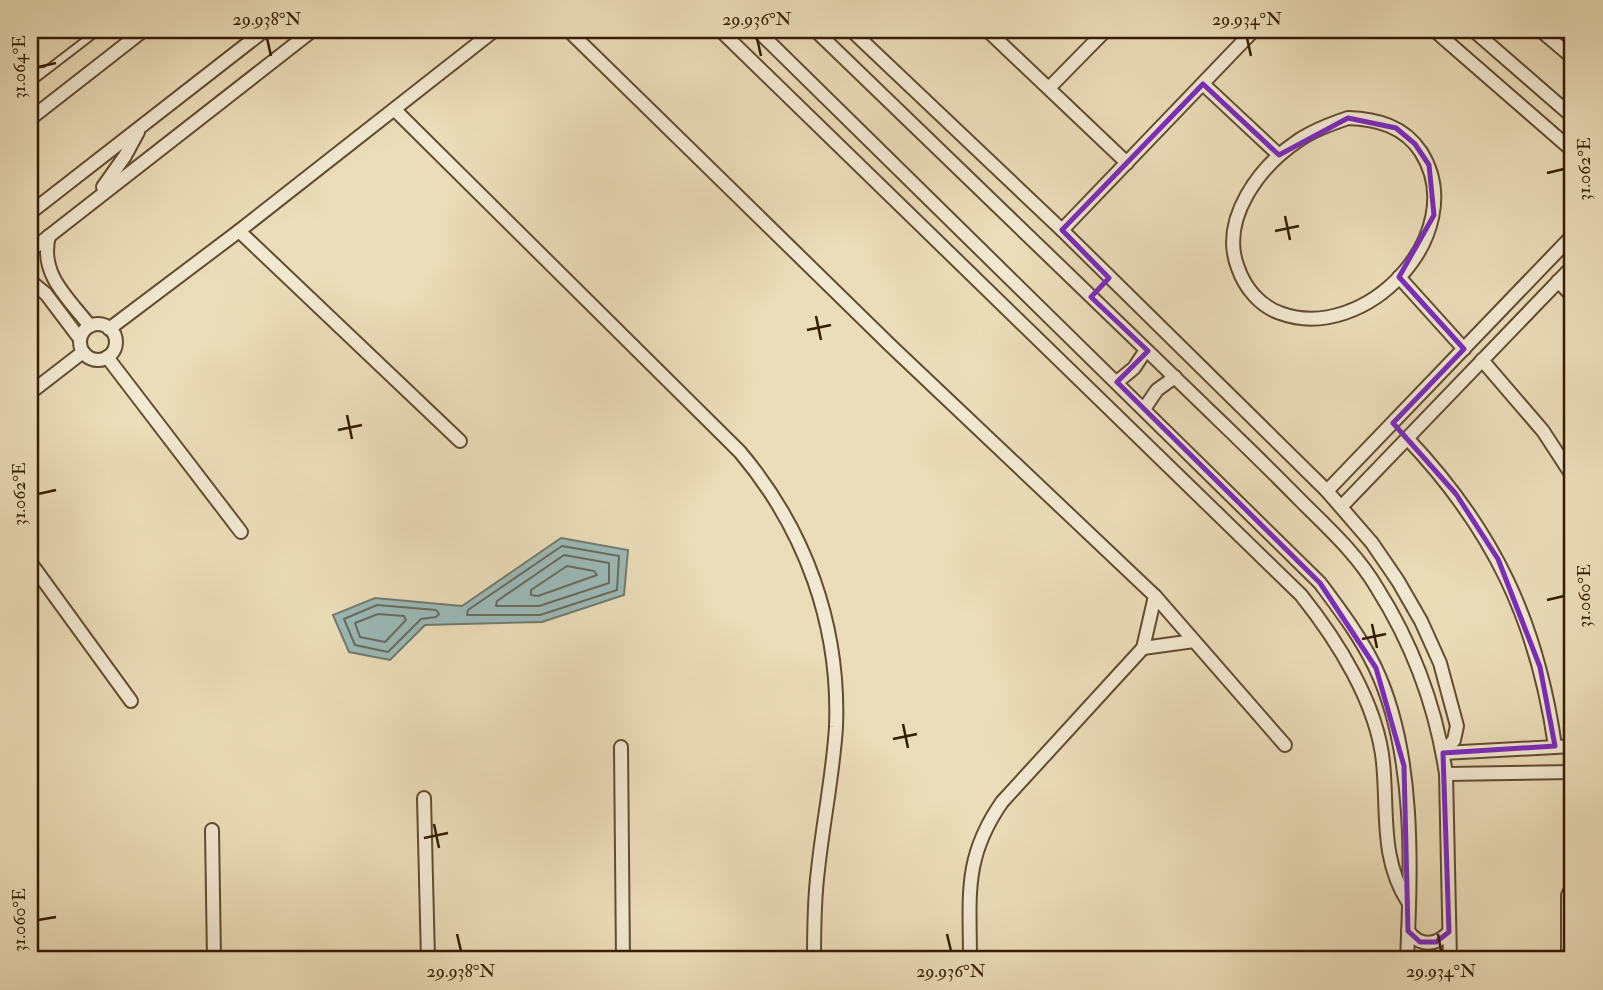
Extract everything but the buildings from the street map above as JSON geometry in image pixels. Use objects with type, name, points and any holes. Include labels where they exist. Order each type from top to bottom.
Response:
[{"type":"street","points":[[30,119],[144,30]]},
{"type":"street","points":[[30,212],[265,30]]},
{"type":"street","points":[[30,251],[313,30]]},
{"type":"street","points":[[109,329],[239,231],[495,30]]},
{"type":"street","points":[[568,30],[891,346],[1155,596],[1285,745]]},
{"type":"street","points":[[720,30],[1301,596],[1322,622],[1349,665],[1372,717],[1383,760],[1391,868],[1408,903]]},
{"type":"street","points":[[757,30],[1320,583],[1351,623],[1376,668],[1394,716],[1404,766],[1408,818],[1406,960]]},
{"type":"street","points":[[815,30],[1255,455],[1349,549],[1376,585],[1418,666],[1433,709],[1443,753],[1446,774],[1450,960]]},
{"type":"street","points":[[851,30],[1062,230],[1342,506],[1398,581],[1421,621],[1440,663],[1457,726],[1454,740],[1443,753]]},
{"type":"street","points":[[987,30],[1127,163]]},
{"type":"street","points":[[1049,88],[1106,30]]},
{"type":"street","points":[[1062,230],[1254,30]]},
{"type":"street","points":[[1434,30],[1573,151]]},
{"type":"street","points":[[1473,30],[1573,117]]},
{"type":"street","points":[[1540,30],[1573,58]]},
{"type":"street","points":[[1203,84],[1279,155]]},
{"type":"street","points":[[1520,104],[1537,85]]},
{"type":"street","points":[[395,110],[740,452],[762,478],[796,534],[820,596],[828,628],[836,693],[834,752],[816,890],[814,960]]},
{"type":"street","points":[[1348,118],[1373,119],[1396,128],[1415,144],[1429,165],[1435,190],[1434,215],[1426,237],[1399,277],[1382,293],[1362,306],[1316,320],[1294,319],[1273,311],[1256,298],[1242,280],[1234,259],[1233,238],[1237,216],[1262,173],[1300,139],[1348,118]]},
{"type":"street","points":[[86,206],[125,156],[140,128]]},
{"type":"street","points":[[239,231],[460,441]]},
{"type":"street","points":[[1327,491],[1573,235]]},
{"type":"street","points":[[49,236],[46,262],[51,274],[90,326]]},
{"type":"street","points":[[1342,506],[1573,266]]},
{"type":"street","points":[[1399,277],[1464,349]]},
{"type":"street","points":[[1091,297],[1108,278]]},
{"type":"street","points":[[30,281],[46,294],[82,345],[97,359],[107,357],[112,352],[115,340],[109,329],[100,324],[90,326]]},
{"type":"street","points":[[1558,281],[1573,297]]},
{"type":"street","points":[[30,393],[82,345],[90,326]]},
{"type":"street","points":[[1117,382],[1134,368],[1146,350]]},
{"type":"street","points":[[107,357],[242,532]]},
{"type":"street","points":[[1482,360],[1543,431],[1573,477]]},
{"type":"street","points":[[1144,408],[1157,390],[1175,377]]},
{"type":"street","points":[[1255,455],[1271,436]]},
{"type":"street","points":[[1407,438],[1432,464],[1464,505],[1498,559],[1515,594],[1540,667],[1555,746]]},
{"type":"street","points":[[30,562],[131,701]]},
{"type":"street","points":[[970,960],[971,873],[976,848],[987,824],[1002,802],[1143,648],[1155,596]]},
{"type":"street","points":[[1143,648],[1194,641]]},
{"type":"street","points":[[1443,753],[1573,746]]},
{"type":"street","points":[[621,747],[623,960]]},
{"type":"street","points":[[1446,774],[1573,772]]},
{"type":"street","points":[[424,798],[428,960]]},
{"type":"street","points":[[212,830],[214,960]]},
{"type":"street","points":[[1568,960],[1568,895],[1573,885]]},
{"type":"street","points":[[1408,932],[1420,942],[1428,944],[1436,942],[1449,932]]},
{"type":"lane","points":[[30,83],[99,30]]},
{"type":"lane","points":[[30,74],[49,70]]},
{"type":"highlighted area","points":[[1203,84],[1279,155],[1348,118],[1396,128],[1415,144],[1429,165],[1434,215],[1399,277],[1464,349],[1393,423],[1456,494],[1498,559],[1540,667],[1555,746],[1443,753],[1449,932],[1436,942],[1420,942],[1408,931],[1404,766],[1376,668],[1320,583],[1117,382],[1148,351],[1091,297],[1109,278],[1062,230]]},
{"type":"water","points":[[561,538],[628,550],[624,595],[542,622],[425,625],[390,660],[349,652],[333,615],[375,598],[462,606]]}]
